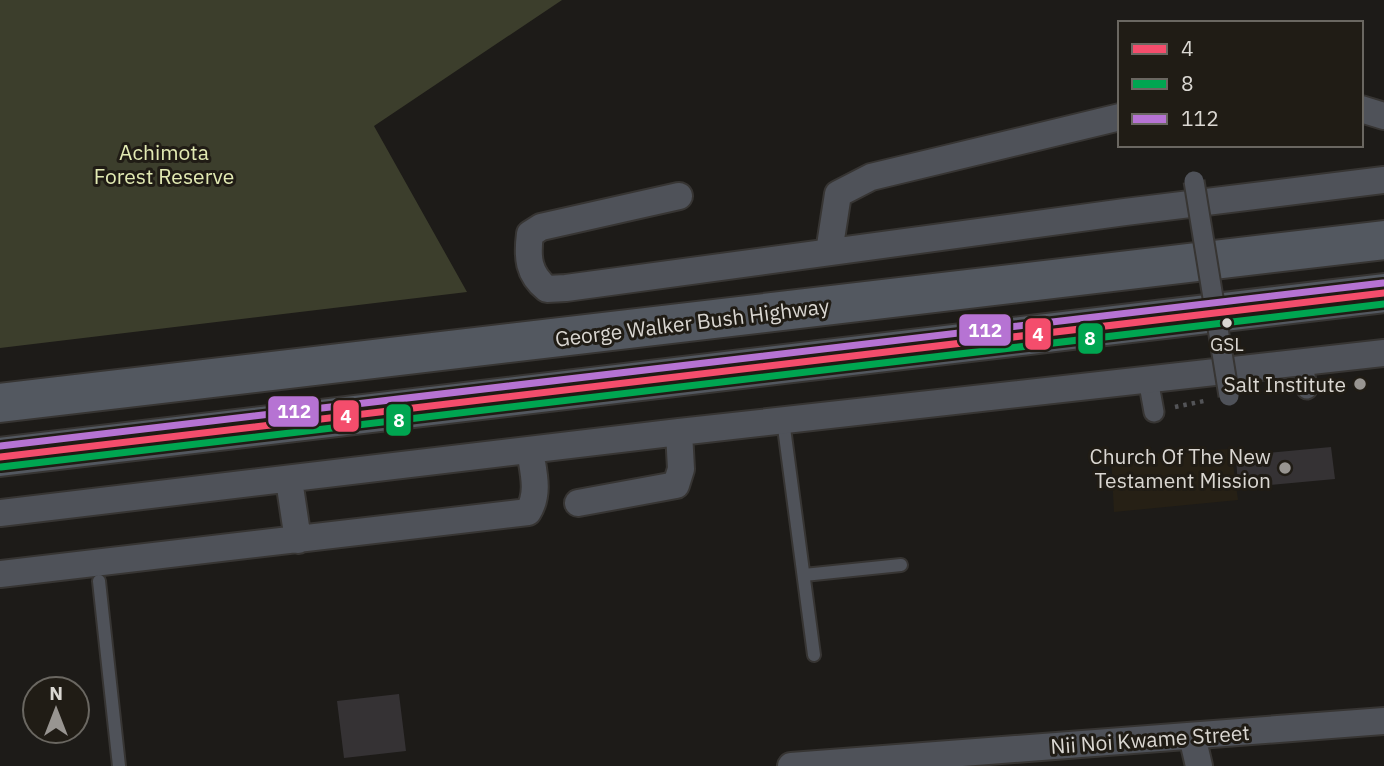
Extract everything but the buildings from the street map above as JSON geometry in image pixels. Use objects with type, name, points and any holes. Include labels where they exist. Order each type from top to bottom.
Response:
[{"type":"highway","name":"George Walker Bush Highway","points":[[0,403],[1384,240]]},
{"type":"highway","points":[[0,457],[1384,293]]},
{"type":"street","points":[[1363,110],[1384,116]]},
{"type":"street","points":[[829,252],[838,194],[871,177],[1118,117]]},
{"type":"street","points":[[679,196],[541,227],[530,234],[528,251],[537,281],[547,289],[566,288],[829,252],[1124,206],[1292,186],[1384,180]]},
{"type":"street","points":[[1194,181],[1229,396]]},
{"type":"street","points":[[0,513],[679,432],[1384,353]]},
{"type":"street","points":[[1303,362],[1307,389]]},
{"type":"street","points":[[1148,379],[1154,412]]},
{"type":"street","points":[[578,503],[676,485],[681,470],[679,432]]},
{"type":"street","points":[[0,574],[528,512],[535,501],[530,450]]},
{"type":"street","points":[[289,480],[298,540]]},
{"type":"street","name":"Nii Noi Kwame Street","points":[[792,766],[1384,721]]},
{"type":"street","points":[[1192,736],[1199,766]]},
{"type":"lane","points":[[783,421],[814,655]]},
{"type":"lane","points":[[804,575],[901,565]]},
{"type":"lane","points":[[99,581],[119,766]]},
{"type":"shaded area","points":[[1231,449],[1238,500],[1114,512],[1111,456]]},
{"type":"green space","name":"Achimota Forest Reserve","points":[[0,0],[562,0],[374,126],[467,292],[0,348]]},
{"type":"transit line","name":"112","points":[[0,446],[1383,283]]},
{"type":"transit line","name":"4","points":[[0,457],[1384,293]]},
{"type":"transit line","name":"8","points":[[1,467],[1384,304]]},
{"type":"place","name":"GSL","points":[[1227,323]]},
{"type":"place","name":"Salt Institute","points":[[1360,384]]},
{"type":"place","name":"Church Of The New Testament Mission","points":[[1285,468]]}]
